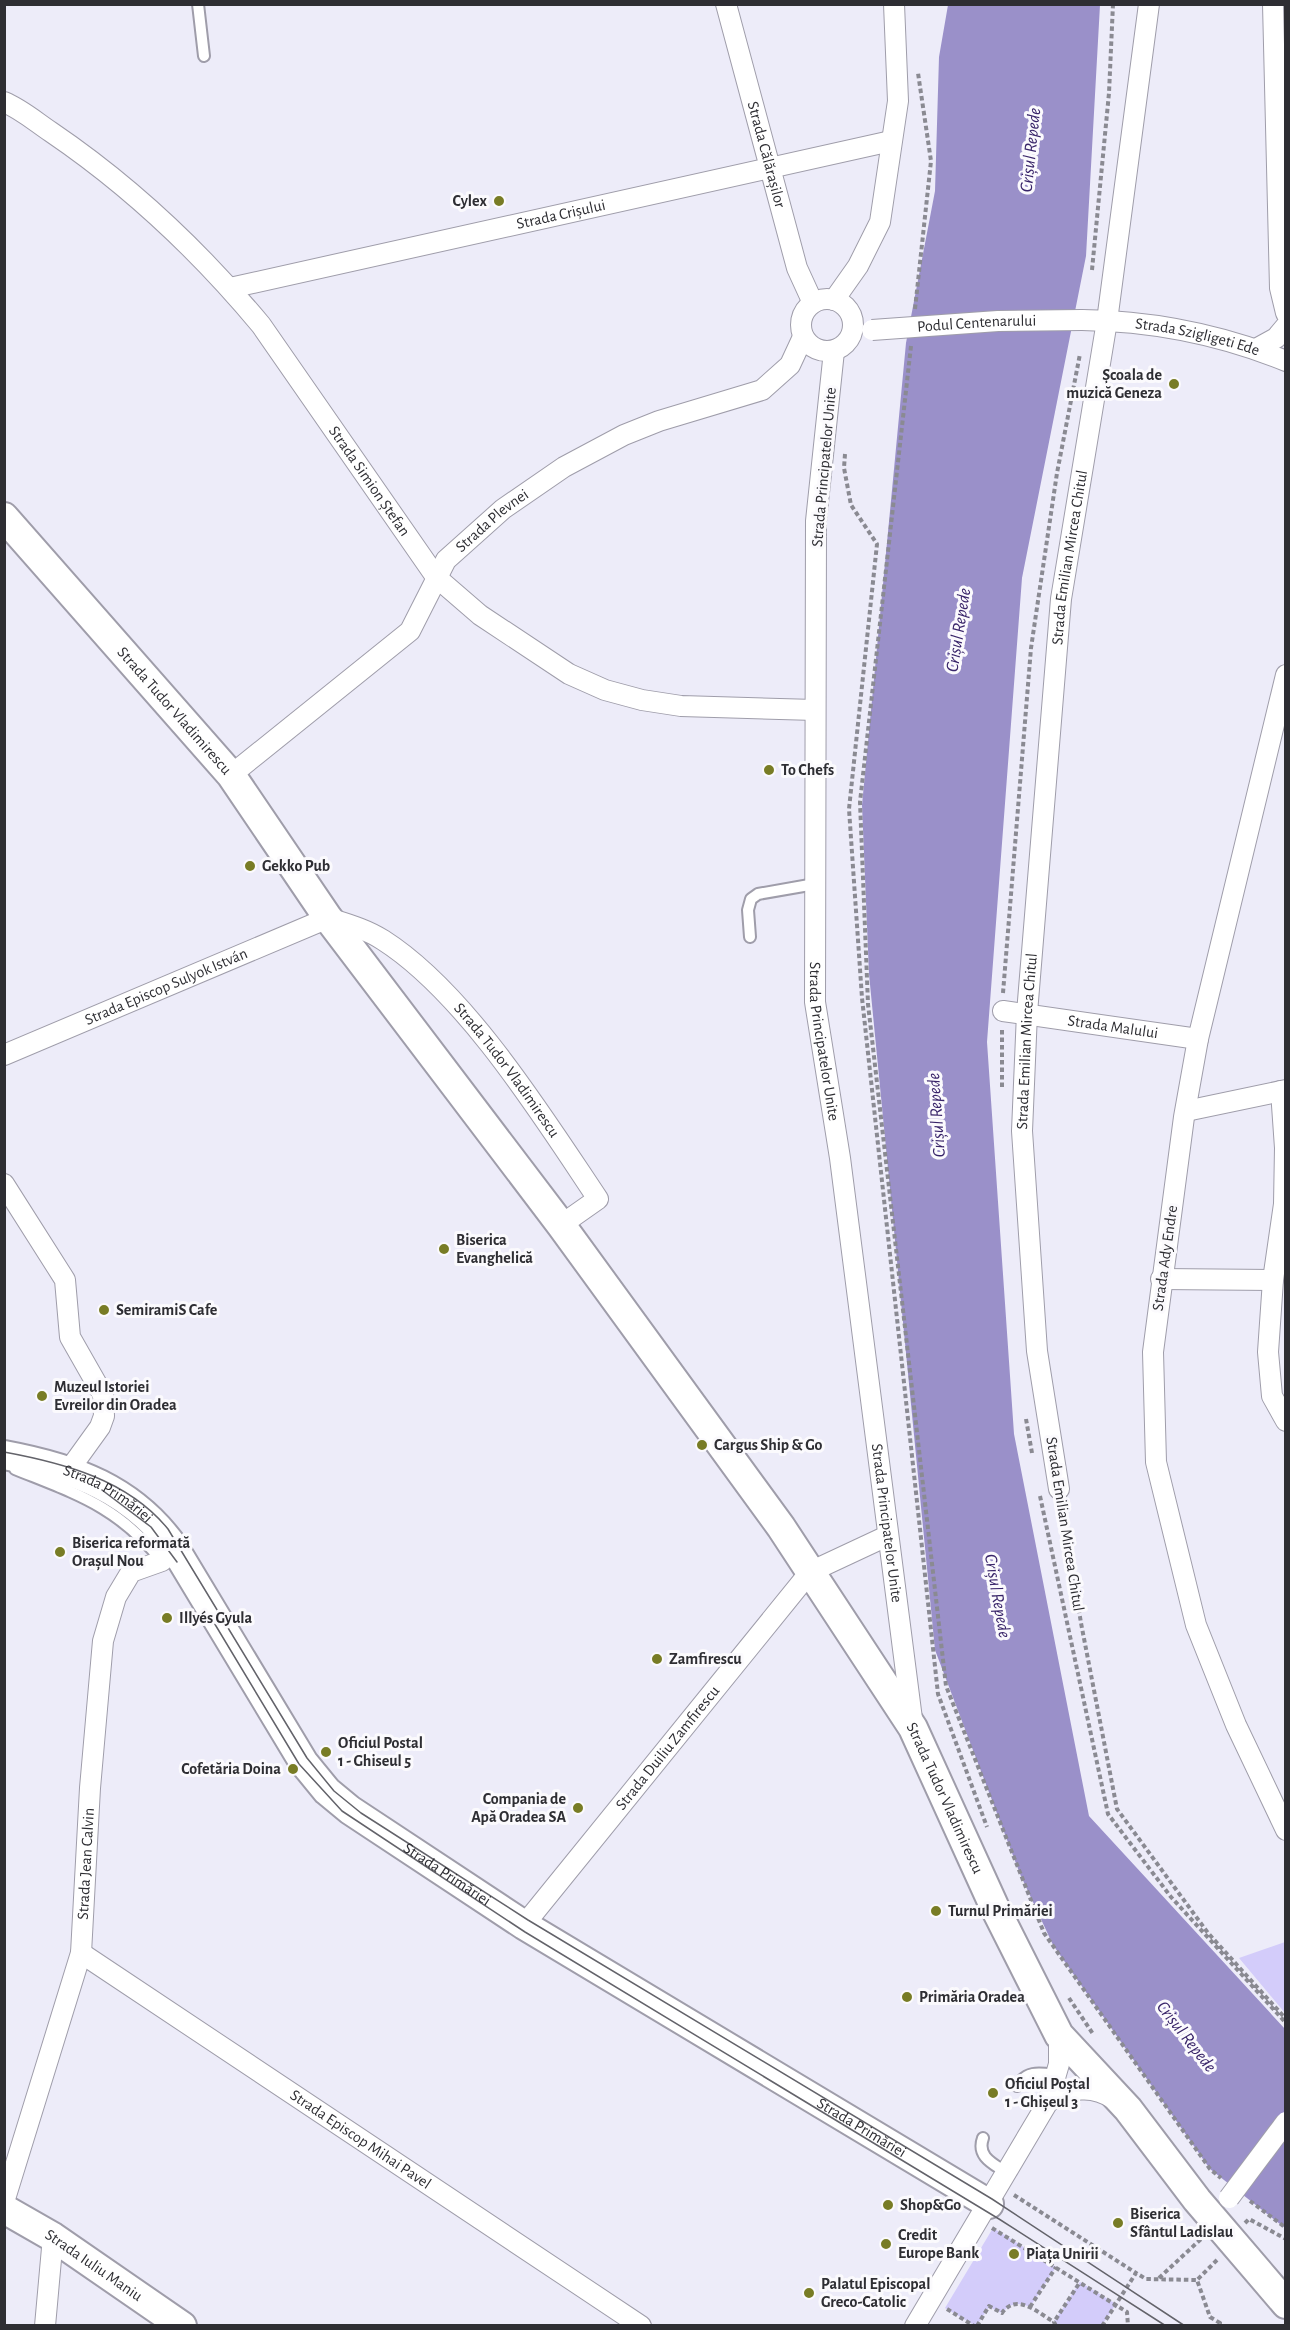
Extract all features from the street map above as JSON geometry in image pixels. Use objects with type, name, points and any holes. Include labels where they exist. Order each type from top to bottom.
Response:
[{"type":"street","name":"Strada Călărașilor","points":[[726,4],[768,168],[797,268],[813,303]]},
{"type":"street","points":[[834,300],[858,266],[880,222],[898,101],[894,4]]},
{"type":"street","name":"Strada Emilian Mircea Chitul","points":[[1059,1489],[1037,1351],[1024,1154],[1027,1013],[1061,599],[1107,321],[1149,4]]},
{"type":"street","points":[[1273,4],[1280,288],[1286,313]]},
{"type":"street","name":"Strada Simion Ștefan","points":[[4,102],[77,150],[132,195],[230,288],[261,325],[436,577],[480,615],[569,674],[605,690],[642,700],[681,706],[815,710]]},
{"type":"street","name":"Strada Crișului","points":[[230,288],[891,141]]},
{"type":"street","points":[[820,300],[834,300],[847,309],[853,323],[848,340],[834,351],[816,349],[803,337],[800,326],[802,315],[813,303],[820,300]]},
{"type":"street","name":"Podul Centenarului","points":[[853,323],[872,330],[998,321],[1107,321]]},
{"type":"street","name":"Strada Szigligeti Ede","points":[[1107,321],[1152,325],[1256,349],[1286,361]]},
{"type":"street","points":[[1256,349],[1276,338],[1286,326]]},
{"type":"street","name":"Strada Plevnei","points":[[231,774],[410,631],[446,560],[487,521],[556,473],[624,435],[659,421],[762,390],[790,365],[803,337]]},
{"type":"street","name":"Strada Principatelor Unite","points":[[834,351],[816,521],[815,1002],[840,1158],[913,1728]]},
{"type":"street","name":"Strada Tudor Vladimirescu","points":[[4,518],[231,774],[328,918],[561,1226],[810,1572],[864,1658],[913,1728],[994,1906],[1059,2035]]},
{"type":"street","name":"Strada Ady Endre","points":[[1286,675],[1198,1039],[1161,1279],[1153,1352],[1156,1462],[1196,1625],[1236,1725],[1286,1830]]},
{"type":"street","name":"Strada Tudor Vladimirescu","points":[[328,918],[358,927],[383,940],[442,990],[492,1049],[598,1199],[561,1226]]},
{"type":"street","name":"Strada Episcop Sulyok István","points":[[4,1055],[328,918]]},
{"type":"street","name":"Strada Malului","points":[[1003,1011],[1198,1039]]},
{"type":"street","points":[[1186,1111],[1283,1090],[1284,1204],[1273,1280],[1268,1352],[1272,1396],[1286,1421]]},
{"type":"street","points":[[4,1184],[65,1281],[70,1337],[103,1395],[104,1416],[100,1427],[69,1470]]},
{"type":"street","points":[[1161,1279],[1273,1280]]},
{"type":"street","name":"Strada Primăriei","points":[[4,1455],[69,1470],[118,1494],[155,1522],[169,1555],[304,1763],[327,1791],[350,1810],[524,1925],[997,2211]]},
{"type":"street","points":[[810,1572],[887,1536]]},
{"type":"street","name":"Strada Jean Calvin","points":[[4,2202],[81,1953],[90,1788],[103,1641],[116,1596],[131,1572],[169,1555]]},
{"type":"street","name":"Strada Duiliu Zamfirescu","points":[[524,1925],[810,1572]]},
{"type":"street","name":"Strada Episcop Mihai Pavel","points":[[81,1953],[640,2325]]},
{"type":"street","points":[[915,2325],[997,2211],[1013,2179],[1048,2102],[1061,2051],[1059,2035]]},
{"type":"street","points":[[1059,2035],[1128,2109],[1197,2200],[1286,2304]]},
{"type":"street","points":[[1048,2102],[1064,2092],[1086,2088],[1109,2096],[1128,2109]]},
{"type":"street","points":[[1197,2200],[1217,2204],[1231,2194],[1286,2122]]},
{"type":"street","points":[[1231,2194],[1227,2227],[1234,2242]]},
{"type":"street","name":"Strada Iuliu Maniu","points":[[4,2209],[53,2237],[182,2325]]},
{"type":"street","points":[[45,2325],[53,2237]]},
{"type":"lane","points":[[198,4],[204,56]]},
{"type":"lane","points":[[750,937],[748,910],[751,899],[758,894],[815,884]]},
{"type":"lane","points":[[4,1464],[102,1505],[169,1555]]},
{"type":"lane","points":[[1017,2086],[1024,2077],[1034,2072],[1056,2075]]},
{"type":"lane","points":[[983,2138],[981,2146],[983,2155],[1013,2179]]},
{"type":"path","points":[[1091,277],[1109,93],[1113,4]]},
{"type":"path","points":[[914,315],[932,161],[918,72]]},
{"type":"path","points":[[1003,1096],[1003,1011],[1031,648],[1057,473],[1084,320]]},
{"type":"path","points":[[912,339],[860,802],[868,1004],[946,1686],[1044,1933],[1210,2169],[1231,2194],[1286,2228]]},
{"type":"path","points":[[845,446],[844,468],[851,505],[877,544],[849,809],[862,998],[938,1694],[988,1832]]},
{"type":"path","points":[[1026,1409],[1032,1456]]},
{"type":"path","name":"Strada Emilian Mircea Chitul","points":[[1059,1489],[1081,1623],[1117,1809],[1208,1933],[1286,2019]]},
{"type":"path","points":[[1039,1491],[1108,1814],[1171,1897],[1286,2023]]},
{"type":"path","points":[[1064,1990],[1097,2039]]},
{"type":"path","points":[[997,2211],[1013,2179]]},
{"type":"path","points":[[997,2211],[1056,2267],[1127,2312],[1128,2325]]},
{"type":"path","points":[[997,2211],[1146,2279],[1197,2280],[1234,2242]]},
{"type":"path","points":[[1263,2225],[1286,2239]]},
{"type":"path","points":[[1159,2278],[1206,2235]]},
{"type":"path","points":[[1030,2307],[1056,2267]]},
{"type":"path","points":[[1102,2325],[1136,2273]]},
{"type":"path","points":[[1197,2280],[1210,2317],[1221,2325]]},
{"type":"path","points":[[931,2300],[975,2325],[989,2306],[1002,2313],[1014,2304],[1022,2303],[1055,2324],[1080,2282]]},
{"type":"shaded area","points":[[1286,1942],[1285,2013],[1239,1958]]},
{"type":"shaded area","points":[[993,2228],[1056,2267],[1030,2307],[1015,2304],[1002,2313],[989,2307],[977,2325],[974,2325],[945,2308]]},
{"type":"shaded area","points":[[1080,2282],[1116,2304],[1102,2325],[1056,2325],[1054,2322]]},
{"type":"water","name":"Crișul Repede","points":[[948,5],[1100,5],[1086,256],[1022,578],[987,1042],[1014,1434],[1089,1816],[1285,2029],[1285,2228],[1210,2169],[1053,1945],[1020,1874],[935,1650],[869,974],[862,805],[906,343],[935,191],[939,57]]},
{"type":"tram line","points":[[4,1452],[72,1468],[94,1476],[134,1498],[152,1512],[168,1529],[307,1758],[334,1791],[361,1813],[528,1920],[992,2199],[1185,2326]]},
{"type":"tram line","points":[[102,1490],[151,1527],[177,1562]]},
{"type":"tram line","points":[[213,1621],[299,1764],[342,1811],[525,1932],[999,2219],[1166,2326]]},
{"type":"place","name":"Cylex","points":[[499,201]]},
{"type":"place","name":"Școala de muzică Geneza","points":[[1174,384]]},
{"type":"place","name":"To Chefs","points":[[769,770]]},
{"type":"place","name":"Gekko Pub","points":[[250,866]]},
{"type":"place","name":"Biserica Evanghelică","points":[[444,1249]]},
{"type":"place","name":"SemiramiS Cafe","points":[[104,1310]]},
{"type":"place","name":"Muzeul Istoriei Evreilor din Oradea","points":[[42,1396]]},
{"type":"place","name":"Cargus Ship & Go","points":[[702,1445]]},
{"type":"place","name":"Biserica reformată Orașul Nou","points":[[60,1552]]},
{"type":"place","name":"Illyés Gyula","points":[[167,1618]]},
{"type":"place","name":"Zamfirescu","points":[[657,1659]]},
{"type":"place","name":"Oficiul Postal 1 - Ghiseul 5","points":[[326,1752]]},
{"type":"place","name":"Cofetăria Doina","points":[[293,1769]]},
{"type":"place","name":"Compania de Apă Oradea SA","points":[[578,1808]]},
{"type":"place","name":"Turnul Primăriei","points":[[936,1911]]},
{"type":"place","name":"Primăria Oradea","points":[[907,1997]]},
{"type":"place","name":"Oficiul Poștal 1 - Ghișeul 3","points":[[993,2093]]},
{"type":"place","name":"Shop&Go","points":[[888,2205]]},
{"type":"place","name":"Biserica Sfântul Ladislau","points":[[1118,2223]]},
{"type":"place","name":"Credit Europe Bank","points":[[886,2244]]},
{"type":"place","name":"Piața Unirii","points":[[1014,2254]]},
{"type":"place","name":"Palatul Episcopal Greco-Catolic","points":[[809,2293]]}]
